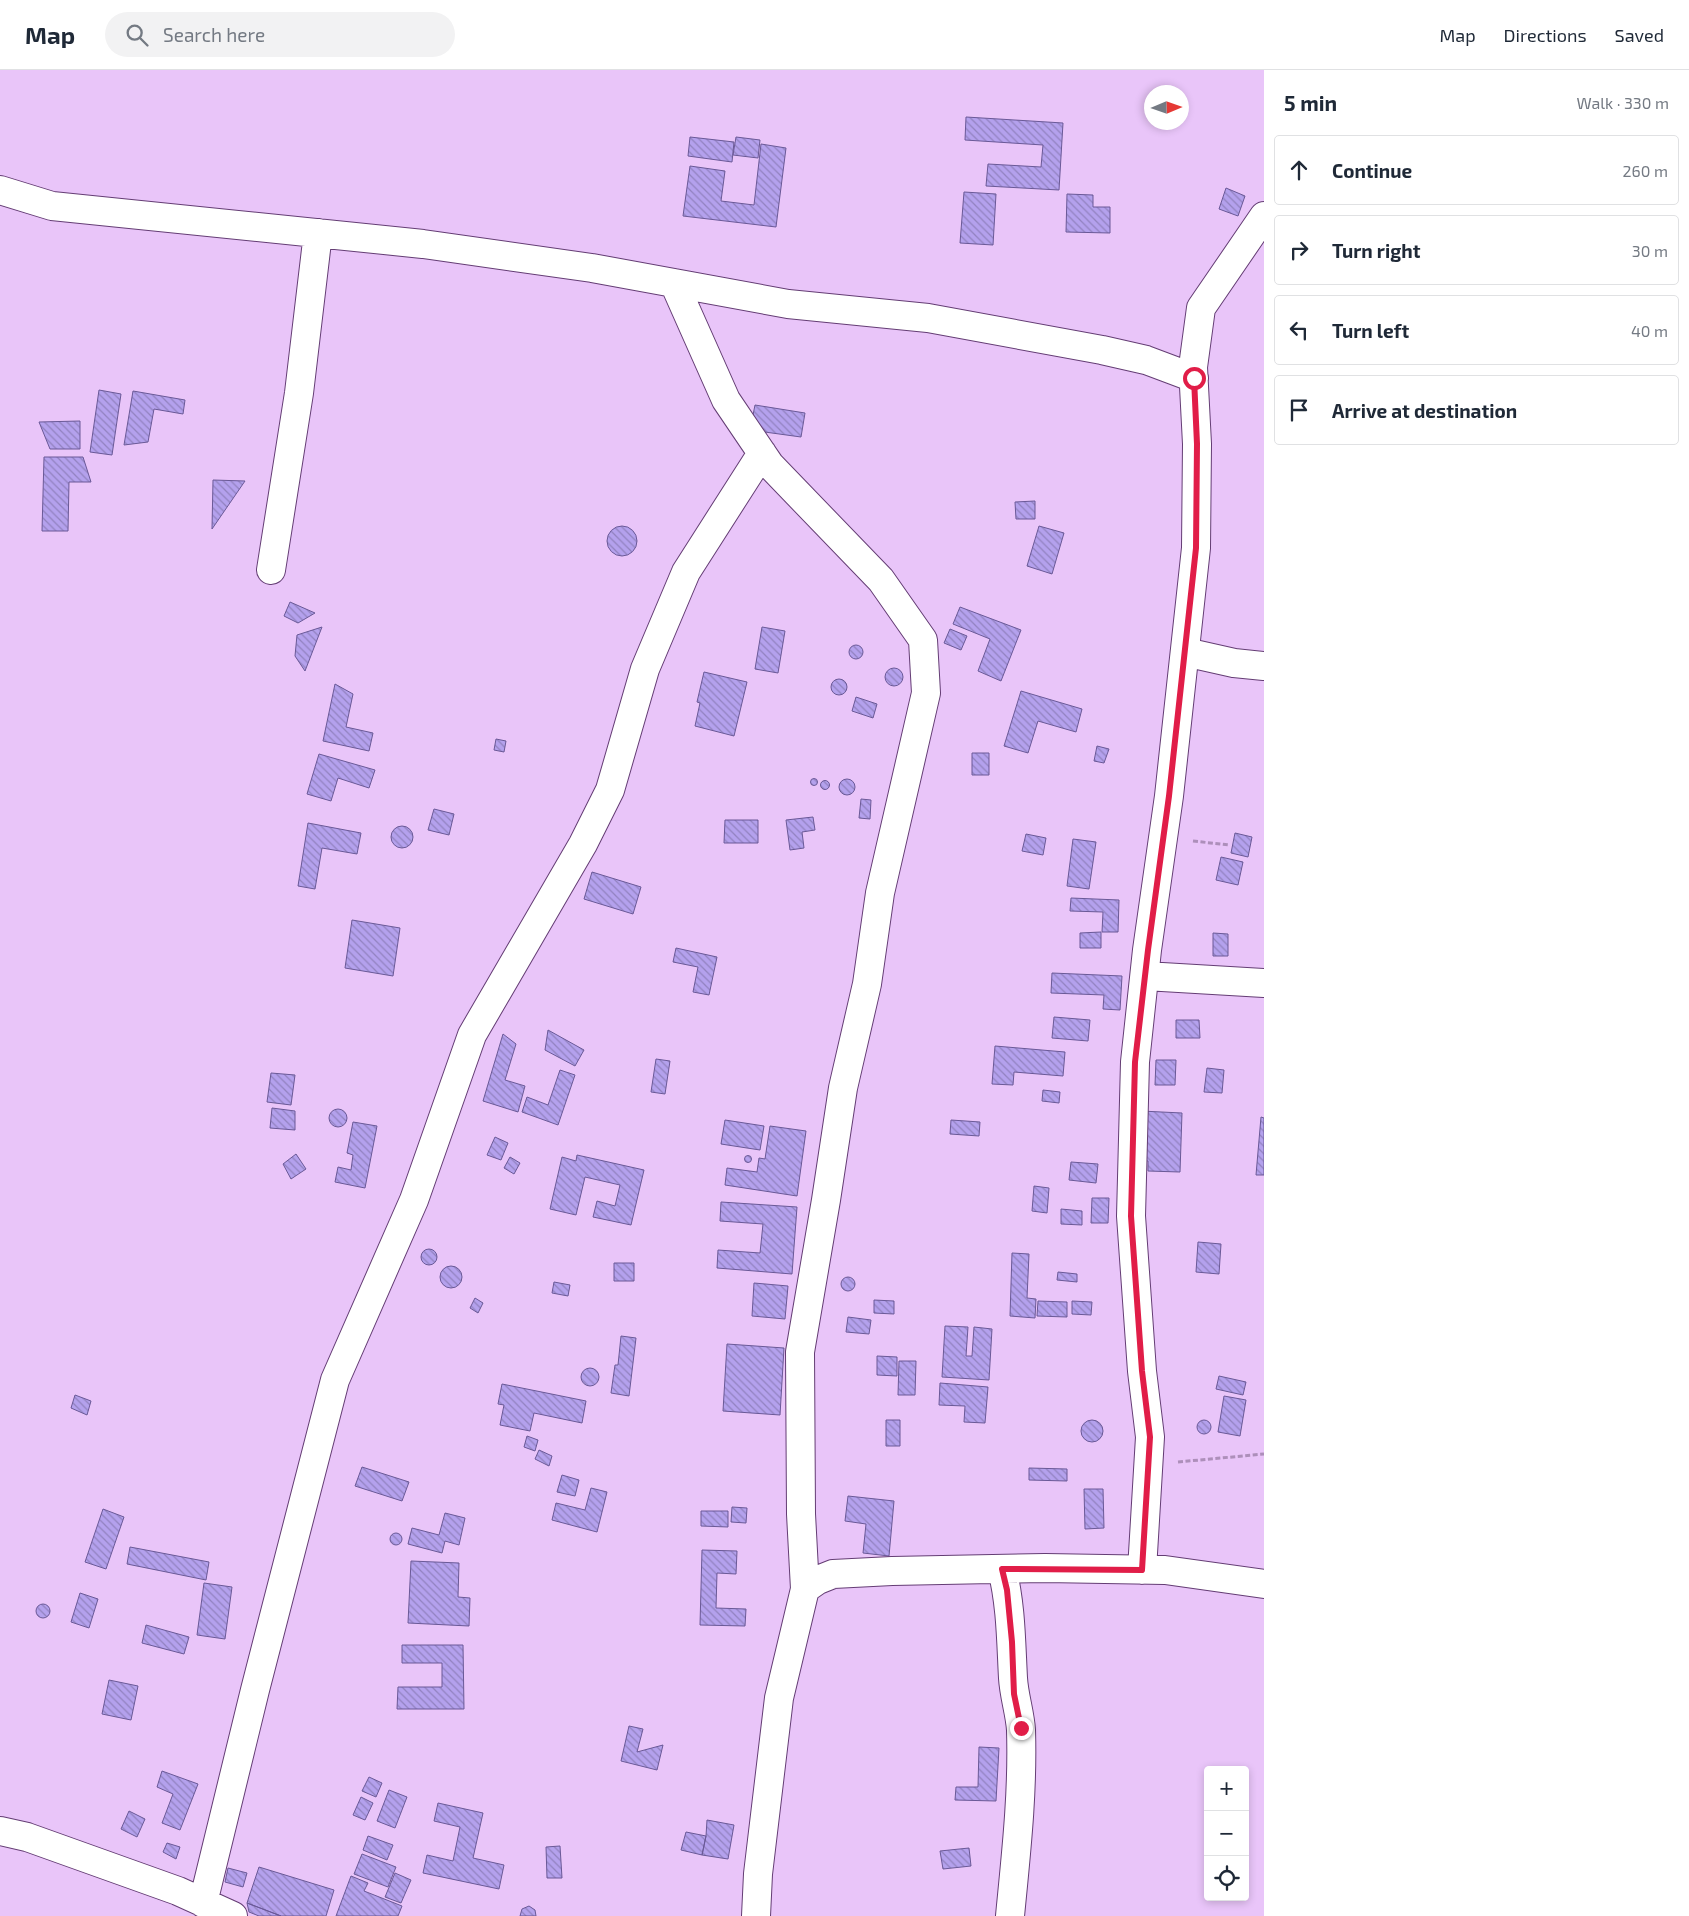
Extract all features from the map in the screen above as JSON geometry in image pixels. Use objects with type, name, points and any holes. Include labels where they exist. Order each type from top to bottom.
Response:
[{"type":"street","points":[[0,190],[52,206],[432,245],[592,268],[788,304],[928,318],[1102,350],[1146,360],[1194,378]]},
{"type":"street","points":[[1142,1570],[1150,1437],[1142,1371],[1131,1216],[1135,1062],[1163,839],[1196,548],[1197,444],[1193,367],[1201,308],[1264,216]]},
{"type":"street","points":[[271,570],[299,394],[318,233]]},
{"type":"street","points":[[674,283],[726,400],[770,465],[881,580],[923,640],[926,693],[880,893],[867,984],[843,1088],[800,1352],[801,1514],[805,1589],[779,1698],[758,1874],[756,1916]]},
{"type":"street","points":[[203,1903],[255,1690],[335,1380],[414,1200],[472,1035],[583,844],[610,790],[645,669],[686,572],[762,452]]},
{"type":"street","points":[[1185,652],[1234,663],[1264,666]]},
{"type":"street","points":[[1145,976],[1264,983]]},
{"type":"street","points":[[805,1589],[818,1580],[833,1574],[1002,1569],[1164,1570],[1264,1584]]},
{"type":"street","points":[[1002,1569],[1007,1590],[1012,1642],[1014,1694],[1021,1728],[1020,1810],[1010,1916]]},
{"type":"street","points":[[0,1831],[27,1837],[177,1904],[203,1903],[232,1916]]},
{"type":"path","points":[[1163,839],[1229,845]]},
{"type":"path","points":[[1149,1462],[1190,1461],[1264,1454]]},
{"type":"building","points":[[966,117],[1063,123],[1059,190],[986,186],[988,164],[1041,167],[1043,145],[965,140]]},
{"type":"building","points":[[690,137],[734,142],[732,162],[688,156]]},
{"type":"building","points":[[736,137],[760,140],[758,158],[733,155]]},
{"type":"building","points":[[761,144],[786,148],[776,227],[683,216],[690,166],[725,171],[721,201],[754,205]]},
{"type":"building","points":[[1226,188],[1245,196],[1238,216],[1219,209]]},
{"type":"building","points":[[964,192],[996,194],[993,245],[960,243]]},
{"type":"building","points":[[1067,194],[1093,195],[1093,207],[1110,207],[1110,233],[1066,232]]},
{"type":"building","points":[[99,390],[121,394],[112,455],[90,452]]},
{"type":"building","points":[[133,391],[185,400],[183,414],[154,409],[148,442],[124,445]]},
{"type":"building","points":[[755,405],[805,413],[801,437],[750,430]]},
{"type":"building","points":[[80,421],[80,449],[50,449],[39,422]]},
{"type":"building","points":[[44,457],[83,457],[91,482],[69,482],[68,531],[42,531]]},
{"type":"building","points":[[213,480],[245,481],[212,529]]},
{"type":"building","points":[[1035,501],[1035,519],[1016,519],[1015,502]]},
{"type":"building","points":[[622,526],[632,531],[637,541],[632,551],[622,556],[612,551],[607,541],[612,531]]},
{"type":"building","points":[[1039,526],[1064,533],[1052,574],[1027,566]]},
{"type":"building","points":[[290,602],[315,613],[298,623],[284,616]]},
{"type":"building","points":[[960,607],[1021,630],[1001,681],[978,671],[990,639],[953,624]]},
{"type":"building","points":[[322,627],[305,671],[295,656],[297,635]]},
{"type":"building","points":[[762,627],[785,631],[778,673],[755,669]]},
{"type":"building","points":[[950,629],[967,636],[961,650],[944,643]]},
{"type":"building","points":[[853,645],[859,645],[863,652],[859,659],[853,659],[849,655],[849,649]]},
{"type":"building","points":[[894,668],[900,671],[903,677],[900,683],[894,686],[888,683],[885,677],[888,671]]},
{"type":"building","points":[[704,672],[747,682],[734,736],[695,726],[700,703],[697,702]]},
{"type":"building","points":[[839,679],[847,687],[839,695],[831,687]]},
{"type":"building","points":[[335,684],[353,694],[346,727],[373,733],[369,751],[323,741]]},
{"type":"building","points":[[1021,691],[1082,709],[1076,732],[1038,721],[1028,753],[1004,746]]},
{"type":"building","points":[[856,697],[877,704],[873,718],[852,711]]},
{"type":"building","points":[[496,739],[506,741],[504,752],[494,750]]},
{"type":"building","points":[[1097,746],[1109,749],[1104,763],[1094,761]]},
{"type":"building","points":[[972,753],[989,753],[989,775],[972,775]]},
{"type":"building","points":[[319,754],[375,770],[369,788],[338,778],[331,801],[307,794]]},
{"type":"building","points":[[814,778],[818,782],[814,786],[810,782]]},
{"type":"building","points":[[847,779],[853,781],[855,787],[853,793],[847,795],[841,793],[839,787],[841,781]]},
{"type":"building","points":[[825,781],[829,785],[825,789],[821,785]]},
{"type":"building","points":[[861,799],[871,800],[870,819],[859,818]]},
{"type":"building","points":[[434,809],[454,814],[449,835],[428,830]]},
{"type":"building","points":[[813,817],[815,830],[802,832],[804,848],[790,850],[786,820]]},
{"type":"building","points":[[725,820],[758,820],[758,843],[724,843]]},
{"type":"building","points":[[308,823],[361,833],[357,854],[322,848],[315,889],[298,886]]},
{"type":"building","points":[[402,826],[410,829],[413,837],[410,845],[402,848],[394,845],[391,837],[394,829]]},
{"type":"building","points":[[1235,833],[1252,837],[1248,857],[1231,853]]},
{"type":"building","points":[[1026,834],[1046,838],[1043,855],[1022,851]]},
{"type":"building","points":[[1073,839],[1096,842],[1089,889],[1067,886]]},
{"type":"building","points":[[1221,857],[1243,862],[1238,885],[1216,880]]},
{"type":"building","points":[[592,872],[641,887],[633,914],[584,899]]},
{"type":"building","points":[[1071,898],[1119,900],[1118,932],[1102,932],[1103,912],[1070,911]]},
{"type":"building","points":[[352,920],[400,928],[393,976],[345,968]]},
{"type":"building","points":[[1101,932],[1101,948],[1080,948],[1080,933]]},
{"type":"building","points":[[1213,933],[1228,934],[1228,956],[1213,956]]},
{"type":"building","points":[[676,948],[717,957],[709,995],[693,992],[698,967],[673,962]]},
{"type":"building","points":[[1052,973],[1122,976],[1120,1010],[1103,1009],[1104,995],[1051,993]]},
{"type":"building","points":[[1054,1017],[1090,1020],[1088,1041],[1052,1038]]},
{"type":"building","points":[[1176,1020],[1199,1020],[1200,1038],[1176,1038]]},
{"type":"building","points":[[548,1030],[584,1050],[575,1066],[545,1050]]},
{"type":"building","points":[[503,1034],[516,1044],[505,1080],[525,1086],[518,1112],[483,1101]]},
{"type":"building","points":[[995,1046],[1065,1052],[1063,1076],[1014,1072],[1013,1085],[992,1084]]},
{"type":"building","points":[[656,1059],[670,1061],[665,1094],[651,1092]]},
{"type":"building","points":[[1156,1060],[1176,1060],[1175,1085],[1155,1085]]},
{"type":"building","points":[[1207,1068],[1224,1070],[1222,1093],[1204,1092]]},
{"type":"building","points":[[560,1070],[575,1075],[558,1125],[522,1112],[527,1097],[548,1105]]},
{"type":"building","points":[[271,1073],[295,1075],[291,1105],[267,1102]]},
{"type":"building","points":[[1043,1090],[1060,1092],[1059,1103],[1042,1101]]},
{"type":"building","points":[[272,1108],[295,1111],[295,1130],[270,1128]]},
{"type":"building","points":[[338,1109],[344,1112],[347,1118],[344,1124],[338,1127],[332,1124],[329,1118],[332,1112]]},
{"type":"building","points":[[1141,1111],[1182,1113],[1180,1172],[1148,1171],[1148,1161],[1139,1160]]},
{"type":"building","points":[[1261,1117],[1264,1118],[1264,1175],[1256,1175]]},
{"type":"building","points":[[725,1120],[764,1126],[760,1150],[721,1144]]},
{"type":"building","points":[[951,1120],[980,1122],[979,1136],[950,1134]]},
{"type":"building","points":[[353,1122],[377,1126],[365,1188],[335,1182],[338,1167],[351,1170],[353,1155],[347,1153]]},
{"type":"building","points":[[770,1126],[806,1131],[797,1196],[725,1185],[727,1168],[757,1172],[759,1158],[765,1159]]},
{"type":"building","points":[[495,1137],[508,1143],[501,1160],[487,1155]]},
{"type":"building","points":[[296,1154],[306,1169],[291,1179],[283,1164]]},
{"type":"building","points":[[577,1155],[644,1170],[631,1225],[593,1217],[597,1201],[615,1206],[620,1185],[585,1177],[576,1215],[550,1209],[562,1157],[576,1161]]},
{"type":"building","points":[[748,1155],[752,1159],[748,1163],[744,1159]]},
{"type":"building","points":[[510,1157],[520,1163],[514,1174],[504,1168]]},
{"type":"building","points":[[1071,1162],[1098,1164],[1096,1183],[1069,1180]]},
{"type":"building","points":[[1034,1186],[1049,1188],[1047,1213],[1032,1211]]},
{"type":"building","points":[[1092,1198],[1109,1198],[1108,1223],[1091,1223]]},
{"type":"building","points":[[721,1202],[797,1207],[792,1274],[717,1268],[718,1250],[760,1253],[763,1224],[720,1221]]},
{"type":"building","points":[[1061,1209],[1082,1211],[1082,1225],[1061,1224]]},
{"type":"building","points":[[1198,1242],[1221,1244],[1219,1274],[1196,1272]]},
{"type":"building","points":[[426,1249],[432,1249],[437,1254],[435,1263],[426,1265],[421,1260],[421,1254]]},
{"type":"building","points":[[1012,1253],[1029,1254],[1027,1298],[1036,1299],[1035,1318],[1010,1316]]},
{"type":"building","points":[[614,1263],[634,1263],[634,1281],[614,1281]]},
{"type":"building","points":[[451,1266],[459,1269],[462,1277],[459,1285],[451,1288],[443,1285],[440,1277],[443,1269]]},
{"type":"building","points":[[1058,1272],[1077,1274],[1077,1282],[1057,1280]]},
{"type":"building","points":[[848,1277],[853,1279],[855,1284],[853,1289],[848,1291],[843,1289],[841,1284],[843,1279]]},
{"type":"building","points":[[554,1282],[570,1285],[568,1296],[552,1293]]},
{"type":"building","points":[[754,1283],[788,1286],[785,1319],[752,1316]]},
{"type":"building","points":[[475,1298],[483,1303],[478,1313],[470,1308]]},
{"type":"building","points":[[874,1300],[894,1301],[894,1314],[874,1313]]},
{"type":"building","points":[[1038,1301],[1067,1302],[1067,1317],[1037,1316]]},
{"type":"building","points":[[1072,1301],[1092,1302],[1091,1315],[1072,1314]]},
{"type":"building","points":[[848,1317],[871,1320],[869,1334],[846,1332]]},
{"type":"building","points":[[945,1326],[968,1327],[966,1356],[972,1356],[974,1327],[992,1329],[989,1380],[942,1377]]},
{"type":"building","points":[[621,1336],[636,1338],[629,1396],[611,1393],[615,1365],[618,1365]]},
{"type":"building","points":[[727,1344],[784,1348],[780,1415],[723,1411]]},
{"type":"building","points":[[877,1356],[897,1357],[897,1376],[877,1375]]},
{"type":"building","points":[[899,1361],[916,1361],[915,1395],[898,1395]]},
{"type":"building","points":[[590,1368],[596,1371],[599,1377],[596,1383],[590,1386],[584,1383],[581,1377],[584,1371]]},
{"type":"building","points":[[1219,1376],[1246,1382],[1243,1395],[1216,1389]]},
{"type":"building","points":[[940,1383],[988,1387],[985,1423],[964,1422],[965,1406],[939,1405]]},
{"type":"building","points":[[502,1384],[586,1401],[582,1423],[534,1413],[530,1431],[500,1425],[504,1405],[498,1404]]},
{"type":"building","points":[[75,1395],[91,1401],[87,1415],[71,1408]]},
{"type":"building","points":[[1224,1396],[1246,1400],[1240,1436],[1218,1432]]},
{"type":"building","points":[[886,1420],[900,1420],[900,1446],[886,1446]]},
{"type":"building","points":[[1092,1420],[1102,1427],[1103,1431],[1096,1441],[1092,1442],[1082,1435],[1081,1431],[1088,1421]]},
{"type":"building","points":[[1201,1420],[1207,1420],[1211,1427],[1207,1434],[1201,1434],[1197,1430],[1197,1424]]},
{"type":"building","points":[[527,1436],[538,1440],[535,1451],[524,1447]]},
{"type":"building","points":[[539,1450],[552,1456],[549,1466],[535,1459]]},
{"type":"building","points":[[362,1467],[409,1482],[402,1501],[355,1486]]},
{"type":"building","points":[[1029,1468],[1067,1469],[1067,1481],[1029,1480]]},
{"type":"building","points":[[562,1475],[579,1480],[575,1496],[557,1492]]},
{"type":"building","points":[[591,1488],[607,1492],[597,1532],[552,1520],[556,1503],[585,1510]]},
{"type":"building","points":[[1084,1489],[1103,1489],[1104,1528],[1085,1529]]},
{"type":"building","points":[[848,1496],[894,1501],[889,1556],[863,1553],[866,1524],[845,1521]]},
{"type":"building","points":[[732,1507],[747,1508],[746,1523],[731,1522]]},
{"type":"building","points":[[103,1509],[124,1517],[106,1569],[85,1562]]},
{"type":"building","points":[[701,1511],[728,1511],[728,1527],[701,1526]]},
{"type":"building","points":[[445,1513],[465,1518],[459,1545],[445,1541],[442,1553],[408,1544],[412,1528],[439,1535]]},
{"type":"building","points":[[396,1533],[402,1539],[396,1545],[390,1539]]},
{"type":"building","points":[[130,1547],[209,1562],[206,1580],[127,1564]]},
{"type":"building","points":[[702,1550],[737,1551],[736,1574],[717,1573],[716,1608],[746,1609],[745,1626],[700,1625]]},
{"type":"building","points":[[411,1561],[459,1563],[458,1597],[470,1598],[469,1626],[408,1623]]},
{"type":"building","points":[[204,1583],[232,1587],[225,1639],[197,1635]]},
{"type":"building","points":[[80,1593],[98,1599],[89,1628],[71,1622]]},
{"type":"building","points":[[40,1604],[46,1604],[50,1611],[46,1618],[40,1618],[36,1614],[36,1608]]},
{"type":"building","points":[[146,1625],[189,1637],[184,1654],[142,1643]]},
{"type":"building","points":[[402,1645],[463,1645],[464,1709],[397,1709],[398,1687],[442,1687],[442,1663],[402,1663]]},
{"type":"building","points":[[109,1680],[138,1686],[131,1720],[102,1714]]},
{"type":"building","points":[[629,1726],[643,1729],[637,1752],[663,1745],[657,1770],[621,1761]]},
{"type":"building","points":[[979,1747],[999,1748],[996,1801],[955,1800],[956,1787],[978,1787]]},
{"type":"building","points":[[162,1771],[198,1784],[180,1830],[162,1823],[173,1794],[157,1787]]},
{"type":"building","points":[[369,1777],[382,1783],[376,1797],[362,1791]]},
{"type":"building","points":[[389,1790],[407,1797],[395,1828],[377,1821]]},
{"type":"building","points":[[361,1797],[373,1803],[365,1820],[353,1815]]},
{"type":"building","points":[[438,1803],[483,1813],[473,1858],[504,1865],[499,1889],[423,1873],[427,1855],[453,1861],[460,1827],[434,1821]]},
{"type":"building","points":[[129,1811],[145,1819],[137,1837],[121,1829]]},
{"type":"building","points":[[707,1820],[734,1825],[728,1859],[702,1855]]},
{"type":"building","points":[[686,1832],[706,1836],[702,1855],[681,1850]]},
{"type":"building","points":[[368,1836],[393,1845],[387,1860],[363,1850]]},
{"type":"building","points":[[167,1843],[180,1847],[176,1859],[163,1852]]},
{"type":"building","points":[[560,1846],[562,1878],[547,1878],[546,1847]]},
{"type":"building","points":[[969,1848],[971,1866],[943,1869],[940,1851]]},
{"type":"building","points":[[362,1854],[396,1867],[388,1887],[354,1874]]},
{"type":"building","points":[[259,1867],[334,1890],[326,1916],[281,1916],[247,1903]]},
{"type":"building","points":[[228,1868],[247,1873],[243,1887],[225,1882]]},
{"type":"building","points":[[395,1873],[411,1880],[401,1903],[385,1897]]},
{"type":"building","points":[[351,1876],[368,1883],[364,1891],[402,1906],[398,1916],[336,1916]]},
{"type":"building","points":[[247,1903],[281,1916],[259,1916],[249,1912]]},
{"type":"building","points":[[529,1906],[535,1910],[536,1916],[520,1916],[522,1909]]},
{"type":"route","points":[[1021,1728],[1014,1694],[1012,1642],[1007,1590],[1002,1569],[1142,1570],[1150,1437],[1142,1371],[1131,1216],[1135,1062],[1169,796],[1196,548],[1197,444],[1194,378]]}]
